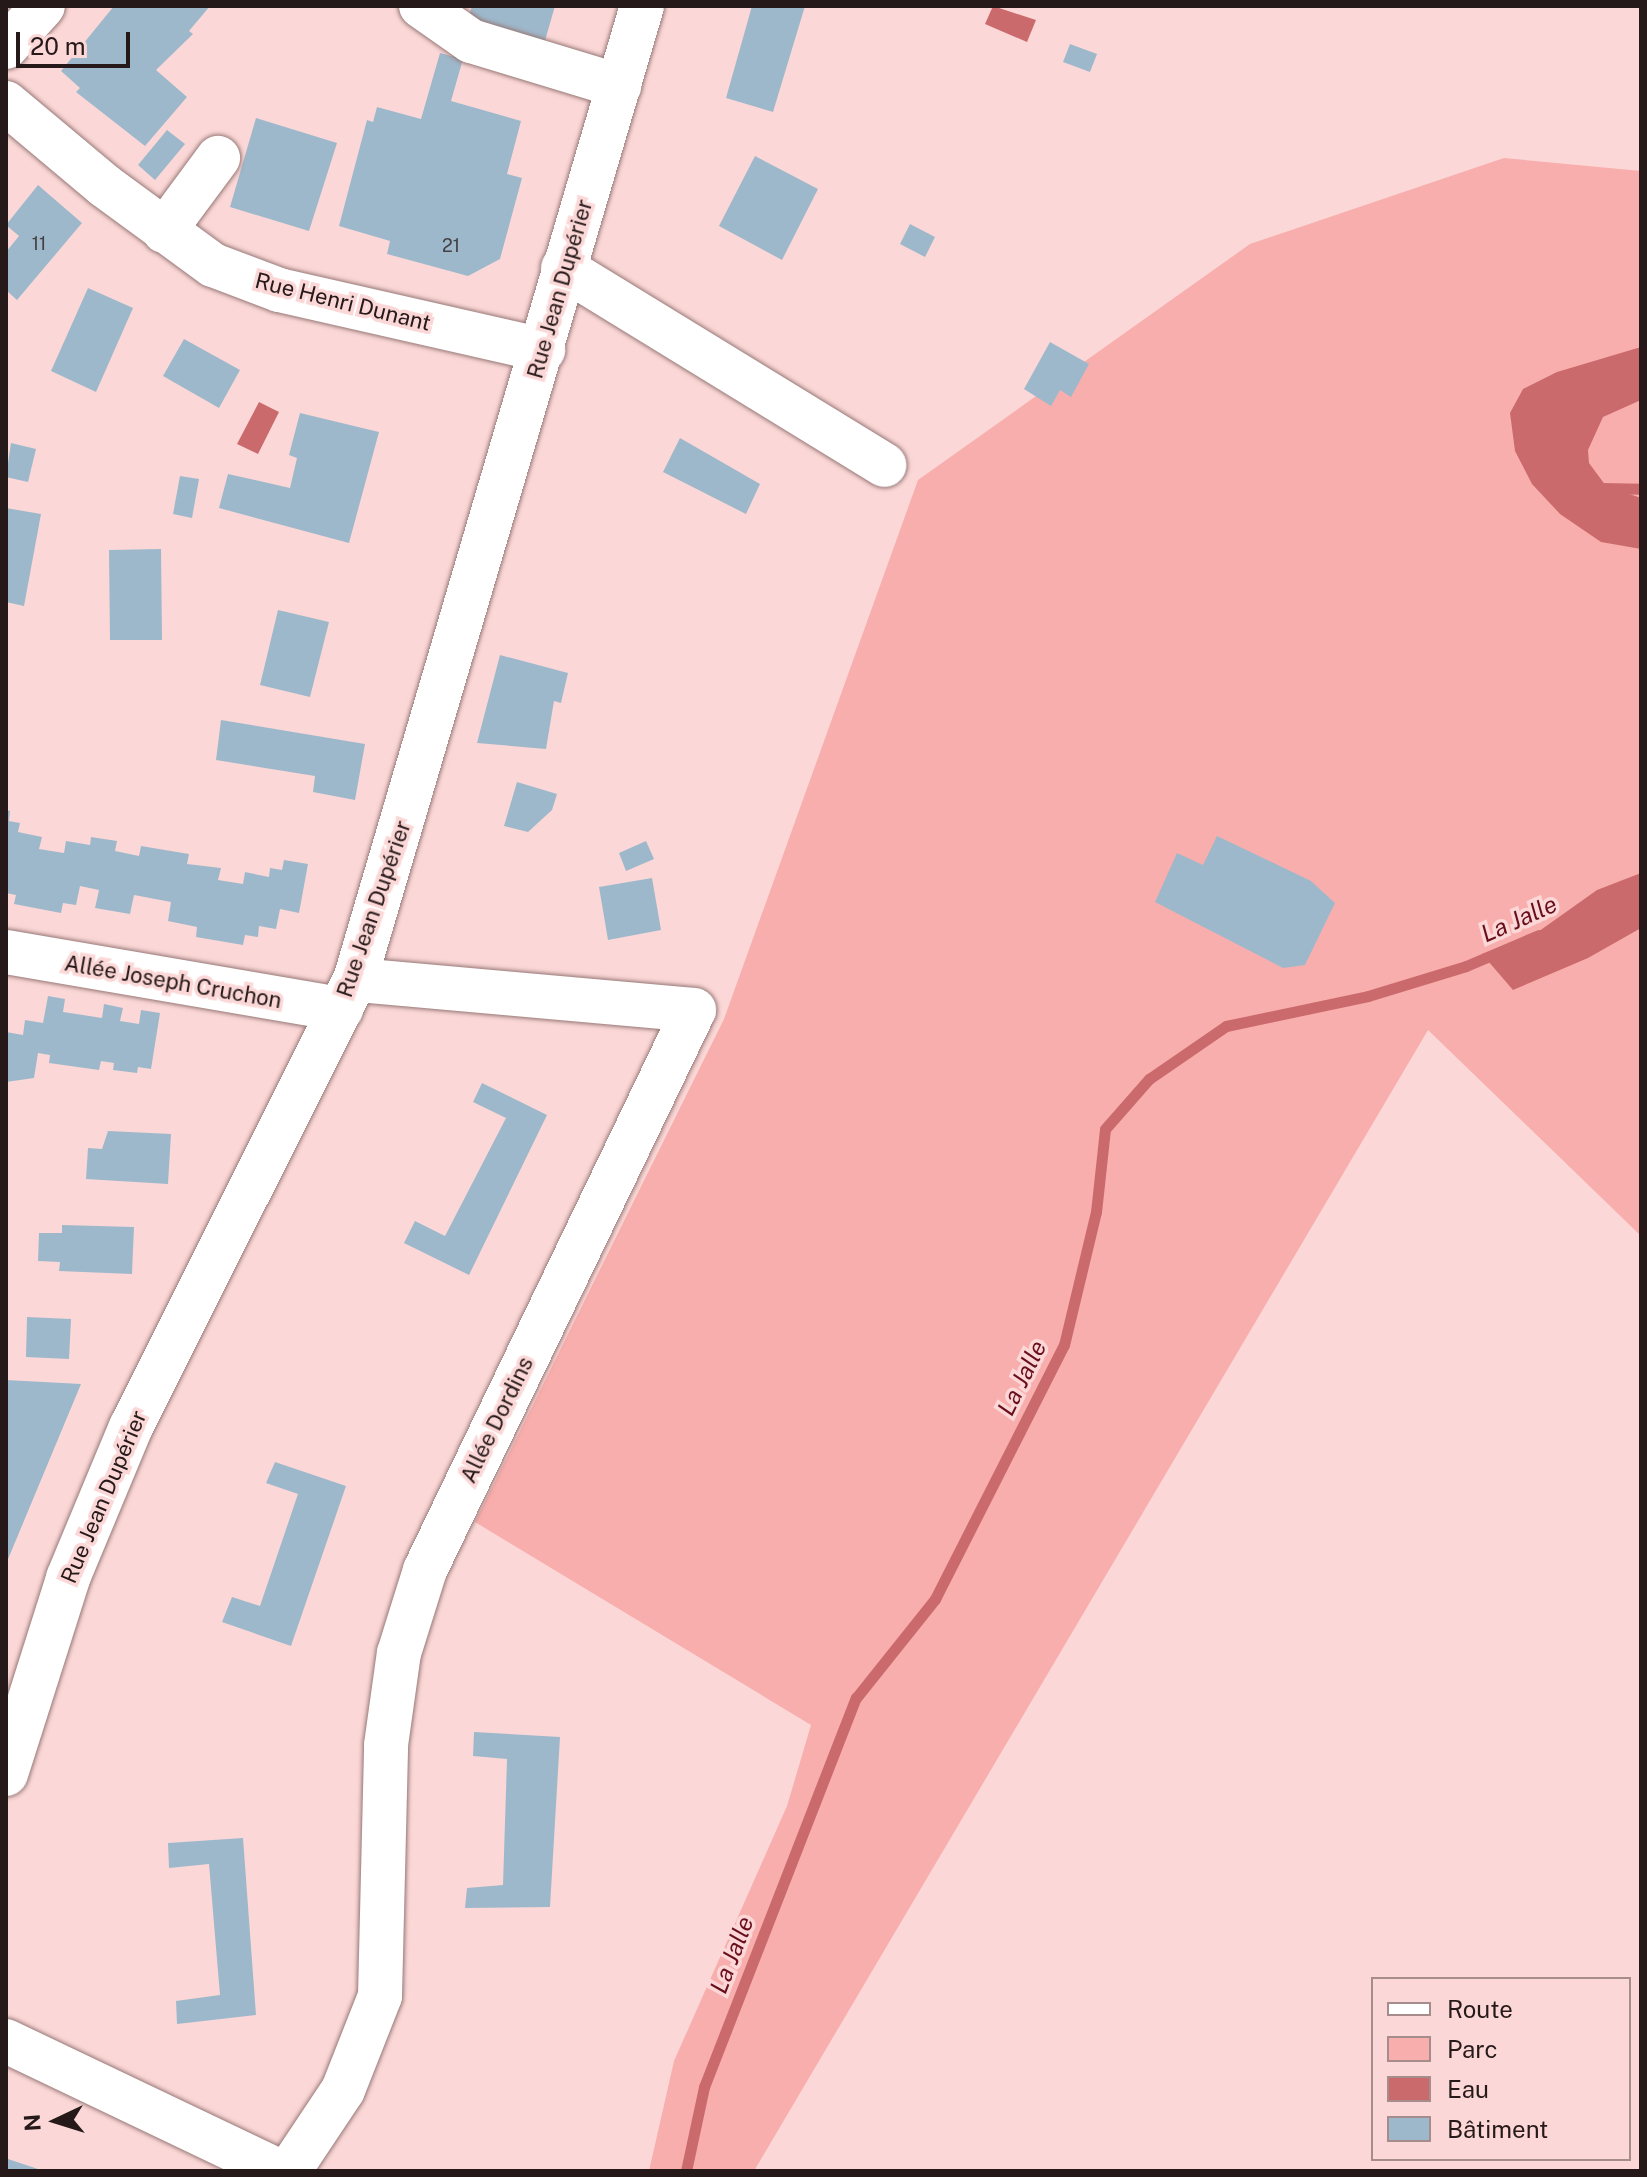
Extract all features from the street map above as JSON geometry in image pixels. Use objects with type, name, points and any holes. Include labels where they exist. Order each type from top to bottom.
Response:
[{"type":"street","points":[[6,47],[43,6]]},
{"type":"street","points":[[421,6],[471,41],[619,86]]},
{"type":"street","name":"Rue Jean Dupérier","points":[[6,1774],[68,1578],[131,1427],[348,994],[543,350],[563,268],[642,6]]},
{"type":"street","name":"Rue Henri Dunant","points":[[6,103],[164,231],[213,265],[279,290],[543,350]]},
{"type":"street","points":[[164,231],[218,158]]},
{"type":"street","points":[[563,268],[884,465]]},
{"type":"street","name":"Allée Joseph Cruchon","points":[[6,952],[348,994]]},
{"type":"street","name":"Allée Dordins","points":[[289,2171],[343,2090],[380,1996],[386,1745],[399,1653],[425,1570],[694,1010],[348,994]]},
{"type":"street","points":[[6,2041],[278,2171]]},
{"type":"green space","points":[[1504,158],[1641,171],[1641,1236],[1428,1030],[754,2171],[649,2171],[674,2061],[787,1806],[811,1725],[475,1522],[724,1019],[918,480],[1250,244]]},
{"type":"water","points":[[993,6],[1036,20],[1027,42],[985,24]]},
{"type":"water","points":[[1641,347],[1641,400],[1603,417],[1588,450],[1589,463],[1606,486],[1641,498],[1641,549],[1601,542],[1560,514],[1532,484],[1515,451],[1510,413],[1523,389],[1557,372]]},
{"type":"water","points":[[259,402],[279,412],[258,454],[237,444]]},
{"type":"water","points":[[1641,873],[1641,928],[1588,958],[1513,990],[1482,954],[1528,939],[1597,890]]},
{"type":"building","points":[[114,6],[210,6],[189,31],[193,34],[156,70],[187,97],[145,146],[76,92],[80,88],[61,71]]},
{"type":"building","points":[[472,6],[555,6],[544,44],[467,23]]},
{"type":"building","points":[[752,6],[805,6],[773,112],[726,98]]},
{"type":"building","points":[[1070,44],[1097,54],[1090,72],[1063,62]]},
{"type":"building","points":[[440,53],[463,59],[451,101],[521,121],[507,174],[522,178],[500,259],[468,276],[387,254],[390,241],[339,226],[367,120],[373,122],[377,107],[421,119]]},
{"type":"building","points":[[256,118],[337,143],[309,231],[230,207]]},
{"type":"building","points":[[167,130],[185,144],[155,180],[138,165]]},
{"type":"building","points":[[755,156],[818,189],[782,260],[719,226]]},
{"type":"building","points":[[38,185],[82,223],[17,300],[6,290],[6,252],[19,236],[6,225]]},
{"type":"building","points":[[910,224],[935,237],[925,257],[900,244]]},
{"type":"building","points":[[88,288],[133,308],[96,392],[51,371]]},
{"type":"building","points":[[184,339],[240,370],[219,408],[163,376]]},
{"type":"building","points":[[1050,342],[1089,364],[1071,397],[1060,390],[1051,406],[1024,389]]},
{"type":"building","points":[[300,413],[379,432],[349,543],[219,508],[228,474],[290,488],[297,458],[289,455]]},
{"type":"building","points":[[680,438],[760,484],[746,514],[663,472]]},
{"type":"building","points":[[11,443],[36,449],[28,482],[6,477]]},
{"type":"building","points":[[180,476],[199,479],[192,518],[173,514]]},
{"type":"building","points":[[6,508],[41,514],[24,606],[6,602]]},
{"type":"building","points":[[161,549],[162,640],[110,640],[109,550]]},
{"type":"building","points":[[278,610],[329,622],[310,697],[260,685]]},
{"type":"building","points":[[500,655],[568,673],[561,703],[554,701],[546,749],[477,743]]},
{"type":"building","points":[[221,720],[365,744],[355,800],[313,792],[315,776],[216,760]]},
{"type":"building","points":[[517,782],[557,794],[552,810],[528,832],[504,826]]},
{"type":"building","points":[[6,810],[10,811],[9,821],[20,823],[18,832],[42,837],[39,849],[64,853],[66,841],[90,845],[91,837],[117,841],[115,851],[139,856],[141,846],[189,854],[187,864],[221,868],[218,880],[243,884],[245,872],[269,877],[270,868],[282,870],[284,860],[308,864],[299,913],[280,909],[276,929],[259,926],[258,937],[245,935],[243,945],[196,937],[197,927],[168,921],[171,902],[134,895],[130,914],[95,908],[99,890],[80,886],[76,905],[63,903],[61,913],[14,904],[16,895],[6,893]]},
{"type":"building","points":[[1217,836],[1311,881],[1335,903],[1305,965],[1283,968],[1155,902],[1177,853],[1203,865]]},
{"type":"building","points":[[646,841],[654,859],[626,871],[619,853]]},
{"type":"building","points":[[652,878],[661,930],[608,940],[599,887]]},
{"type":"building","points":[[48,996],[65,999],[63,1012],[102,1018],[104,1004],[123,1008],[120,1021],[139,1024],[141,1010],[160,1013],[151,1069],[138,1067],[137,1073],[113,1070],[114,1063],[101,1061],[99,1070],[49,1063],[50,1055],[38,1053],[34,1078],[6,1082],[6,1032],[23,1035],[25,1020],[43,1023]]},
{"type":"building","points":[[482,1083],[547,1115],[469,1275],[404,1243],[415,1221],[445,1236],[506,1118],[473,1102]]},
{"type":"building","points":[[108,1131],[171,1134],[168,1184],[86,1179],[88,1148],[102,1149]]},
{"type":"building","points":[[62,1225],[134,1227],[132,1274],[59,1271],[60,1262],[38,1261],[39,1233],[62,1233]]},
{"type":"building","points":[[27,1317],[71,1319],[69,1359],[26,1357]]},
{"type":"building","points":[[6,1380],[81,1384],[6,1564]]},
{"type":"building","points":[[275,1462],[346,1486],[291,1646],[222,1622],[232,1597],[260,1606],[298,1494],[266,1483]]},
{"type":"building","points":[[474,1732],[560,1737],[550,1907],[465,1908],[467,1888],[503,1885],[507,1759],[473,1756]]},
{"type":"building","points":[[243,1838],[256,2015],[177,2024],[176,2001],[220,1995],[209,1864],[169,1868],[168,1843]]},
{"type":"building","points":[[8,2159],[41,2170],[41,2171],[6,2171]]},
{"type":"waterway","name":"La Jalle","points":[[1602,488],[1641,489]]},
{"type":"waterway","name":"La Jalle","points":[[686,2171],[704,2087],[856,1698],[935,1599],[1064,1345],[1096,1212],[1105,1129],[1149,1079],[1226,1026],[1368,996],[1466,966],[1539,935]]}]
